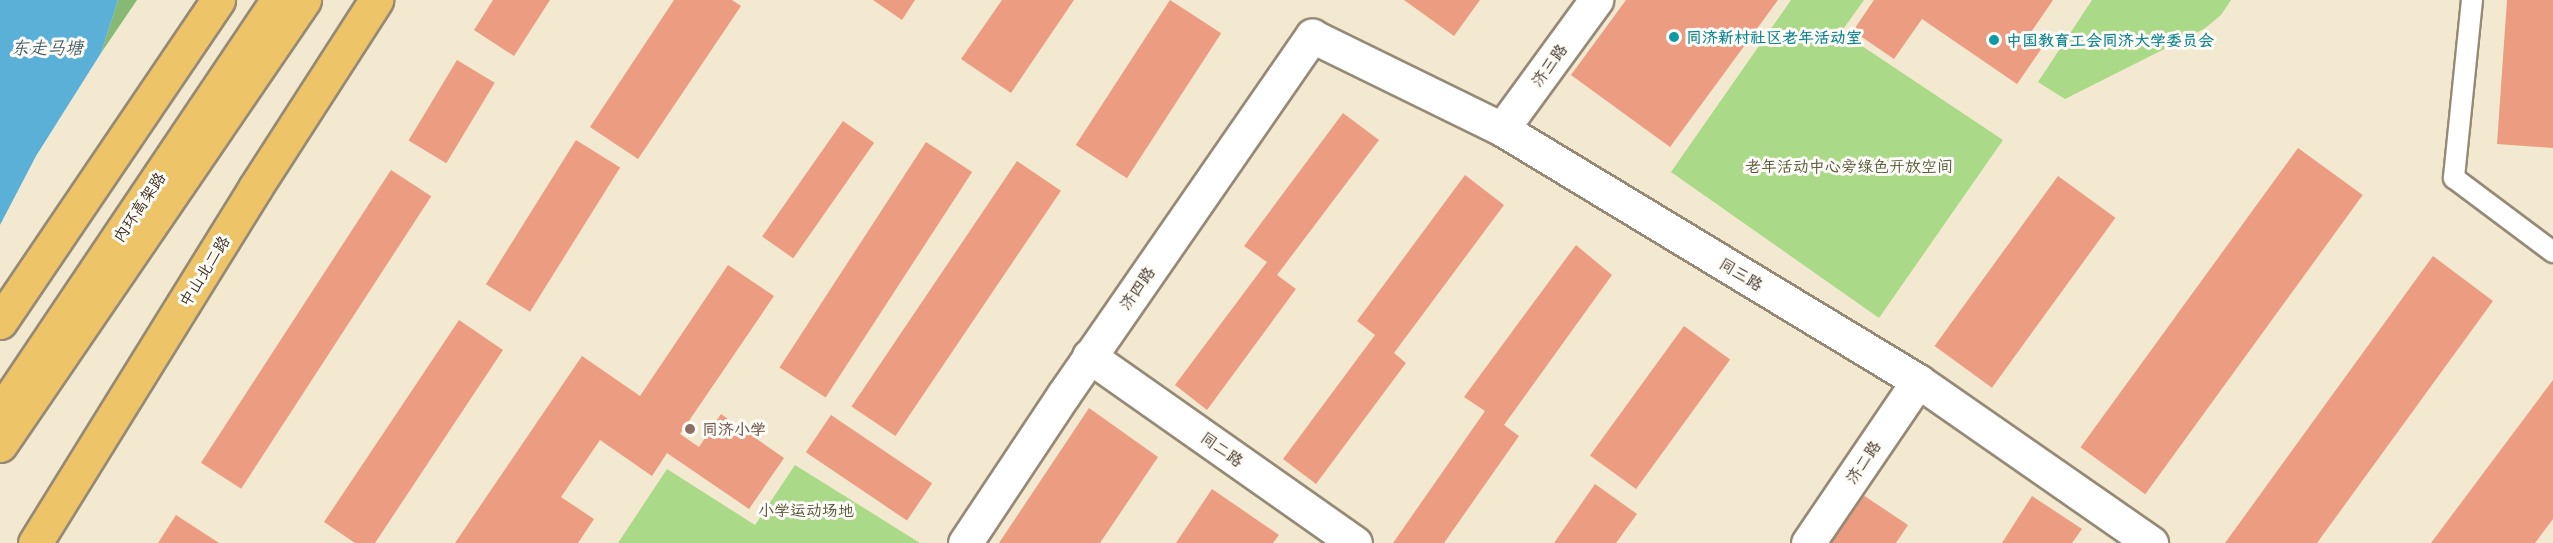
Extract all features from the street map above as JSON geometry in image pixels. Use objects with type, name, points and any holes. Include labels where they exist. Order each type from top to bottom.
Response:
[{"type":"main road","points":[[0,322],[218,0]]},
{"type":"main road","name":"内环高架路","points":[[0,413],[278,0]]},
{"type":"main road","points":[[0,445],[304,0]]},
{"type":"main road","name":"中山北二路","points":[[35,543],[255,189],[376,0]]},
{"type":"street","name":"济三路","points":[[1502,129],[1596,0]]},
{"type":"street","name":"同三路","points":[[1312,36],[1502,129],[1918,381],[2151,543]]},
{"type":"street","name":"济四路","points":[[965,543],[1089,356],[1312,36]]},
{"type":"street","name":"同二路","points":[[1089,356],[1355,543]]},
{"type":"street","name":"济二路","points":[[1808,543],[1918,381]]},
{"type":"lane","points":[[2472,0],[2454,178],[2553,252]]},
{"type":"green space","points":[[118,0],[137,0],[101,53]]},
{"type":"green space","name":"老年活动中心旁绿色开放空间","points":[[1791,0],[1864,0],[1841,32],[2003,140],[1879,318],[1671,172]]},
{"type":"green space","points":[[2092,0],[2231,0],[2221,15],[2204,29],[2065,99],[2038,82]]},
{"type":"green space","name":"小学运动场地","points":[[795,465],[920,543],[618,543],[667,469],[755,525]]},
{"type":"water","name":"东走马塘","points":[[0,0],[118,0],[101,53],[36,156],[0,225]]},
{"type":"building","points":[[493,0],[550,0],[514,56],[474,30]]},
{"type":"building","points":[[674,0],[732,0],[741,6],[638,159],[590,127]]},
{"type":"building","points":[[873,0],[915,0],[902,20]]},
{"type":"building","points":[[1002,0],[1074,0],[1011,93],[961,59]]},
{"type":"building","points":[[1170,0],[1221,33],[1127,178],[1076,145]]},
{"type":"building","points":[[1404,0],[1480,0],[1454,36]]},
{"type":"building","name":"同济新村社区老年活动室","points":[[1626,0],[1778,0],[1670,147],[1571,75]]},
{"type":"building","name":"中国教育工会同济大学委员会","points":[[1874,0],[2053,0],[2029,35],[2044,45],[2017,84],[1922,19],[1894,59],[1853,31]]},
{"type":"building","points":[[2507,0],[2553,0],[2553,148],[2497,144]]},
{"type":"building","points":[[457,60],[495,83],[446,163],[409,141]]},
{"type":"building","points":[[1343,113],[1379,140],[1277,275],[1296,289],[1207,410],[1175,385],[1267,262],[1244,246]]},
{"type":"building","points":[[843,121],[874,143],[793,258],[762,237]]},
{"type":"building","points":[[576,140],[620,168],[530,312],[486,284]]},
{"type":"building","points":[[926,142],[972,172],[826,398],[779,368]]},
{"type":"building","points":[[2298,148],[2363,195],[2145,494],[2081,447]]},
{"type":"building","points":[[1017,161],[1061,191],[895,436],[851,406]]},
{"type":"building","points":[[391,170],[431,196],[241,489],[201,463]]},
{"type":"building","points":[[1465,175],[1504,205],[1394,353],[1406,363],[1316,484],[1283,459],[1375,335],[1357,321]]},
{"type":"building","points":[[2058,176],[2115,218],[1992,388],[1935,346]]},
{"type":"building","points":[[1576,245],[1612,275],[1504,425],[1519,436],[1444,543],[1393,543],[1485,411],[1464,397]]},
{"type":"building","points":[[2433,256],[2493,301],[2317,543],[2225,543]]},
{"type":"building","points":[[728,265],[774,296],[680,434],[699,447],[721,414],[784,458],[749,509],[667,453],[652,476],[600,440],[561,497],[594,519],[578,543],[455,543],[582,356],[640,396]]},
{"type":"building","points":[[459,320],[503,350],[375,543],[355,543],[324,522]]},
{"type":"building","points":[[1684,326],[1730,360],[1636,489],[1590,455]]},
{"type":"building","points":[[2553,380],[2553,519],[2535,543],[2431,543]]},
{"type":"building","points":[[1089,408],[1158,457],[1100,543],[999,543]]},
{"type":"building","points":[[831,415],[932,483],[907,521],[806,452]]},
{"type":"building","points":[[1595,484],[1637,514],[1616,543],[1554,543]]},
{"type":"building","points":[[1212,489],[1279,535],[1273,543],[1176,543]]},
{"type":"building","points":[[1863,495],[1908,525],[1896,543],[1831,543]]},
{"type":"building","points":[[2032,496],[2082,529],[2072,543],[2002,543]]},
{"type":"building","points":[[176,515],[219,543],[158,543]]},
{"type":"place","name":"同济新村社区老年活动室","points":[[1674,37]]},
{"type":"place","name":"中国教育工会同济大学委员会","points":[[1994,40]]},
{"type":"place","name":"同济小学","points":[[690,429]]}]
